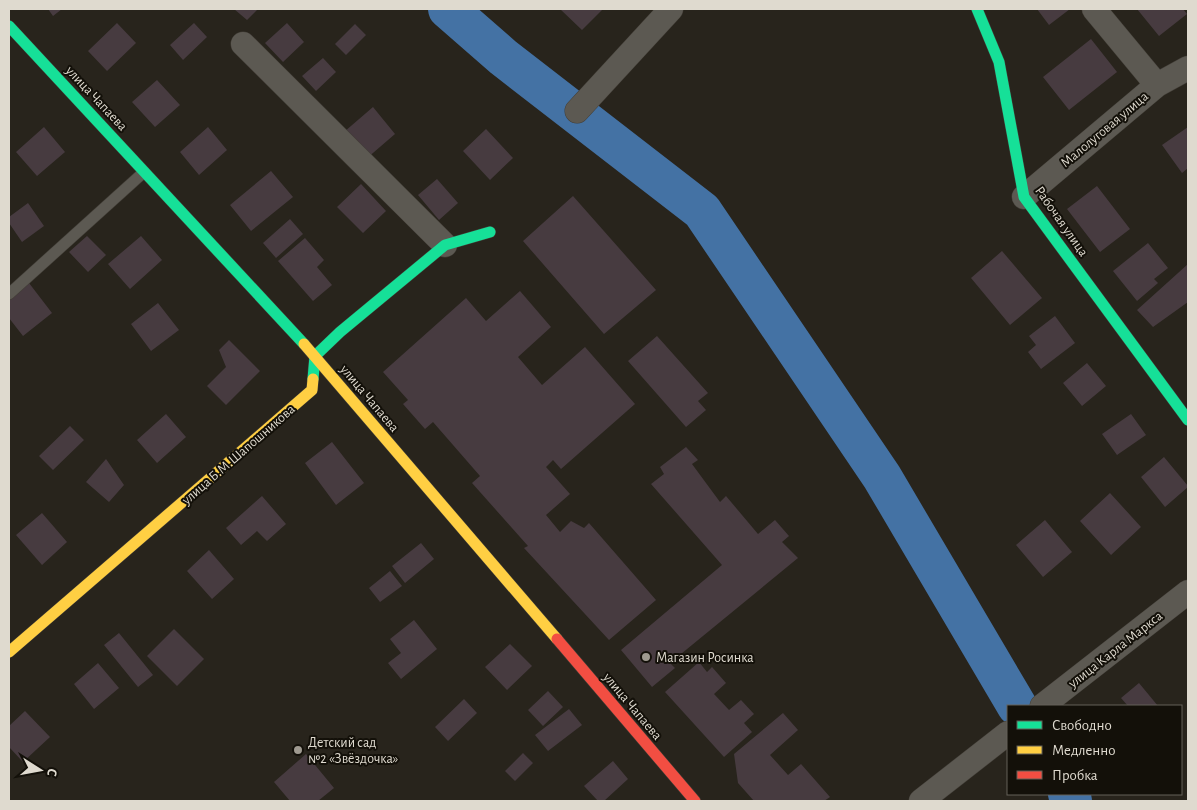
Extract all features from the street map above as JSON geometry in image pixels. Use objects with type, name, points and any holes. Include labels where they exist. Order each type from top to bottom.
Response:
[{"type":"street","points":[[577,111],[671,9]]},
{"type":"street","name":"Рабочая улица","points":[[977,9],[999,62],[1024,197],[1188,420]]},
{"type":"street","points":[[1094,9],[1157,85]]},
{"type":"street","name":"улица Чапаева","points":[[9,26],[314,356],[695,801]]},
{"type":"street","points":[[243,44],[445,245]]},
{"type":"street","name":"Малолуговая улица","points":[[1024,197],[1157,85],[1188,68]]},
{"type":"street","points":[[314,356],[340,332],[445,245],[490,232]]},
{"type":"street","name":"улица Б.М.Шапошникова","points":[[9,652],[312,390],[314,356]]},
{"type":"street","name":"улица Карла Маркса","points":[[1043,705],[1188,592]]},
{"type":"street","points":[[921,801],[1007,734]]},
{"type":"lane","points":[[9,294],[144,172]]},
{"type":"building","points":[[48,9],[62,9],[53,16]]},
{"type":"building","points":[[234,9],[258,9],[247,20]]},
{"type":"building","points":[[560,9],[603,9],[582,30]]},
{"type":"building","points":[[1037,9],[1070,9],[1049,25]]},
{"type":"building","points":[[1137,9],[1183,9],[1187,14],[1159,36]]},
{"type":"building","points":[[117,23],[136,43],[107,71],[88,51]]},
{"type":"building","points":[[194,23],[207,37],[183,60],[170,45]]},
{"type":"building","points":[[287,23],[304,42],[283,62],[265,43]]},
{"type":"building","points":[[355,24],[366,35],[346,55],[335,44]]},
{"type":"building","points":[[1091,39],[1117,72],[1069,110],[1043,77]]},
{"type":"building","points":[[323,58],[336,72],[316,91],[302,76]]},
{"type":"building","points":[[157,80],[180,105],[155,127],[132,102]]},
{"type":"building","points":[[373,107],[395,134],[366,159],[344,132]]},
{"type":"building","points":[[44,127],[65,152],[37,176],[16,152]]},
{"type":"building","points":[[208,127],[227,150],[199,175],[180,152]]},
{"type":"building","points":[[1188,127],[1188,168],[1182,173],[1162,145]]},
{"type":"building","points":[[486,129],[513,158],[490,180],[463,151]]},
{"type":"building","points":[[271,171],[293,197],[251,231],[230,205]]},
{"type":"building","points":[[437,179],[458,203],[439,220],[418,195]]},
{"type":"building","points":[[361,184],[386,211],[363,233],[337,207]]},
{"type":"building","points":[[1097,186],[1130,229],[1100,252],[1067,209]]},
{"type":"building","points":[[573,196],[656,290],[604,334],[523,241]]},
{"type":"building","points":[[28,203],[44,226],[22,242],[9,223],[9,217]]},
{"type":"building","points":[[290,219],[303,234],[276,258],[263,243]]},
{"type":"building","points":[[87,236],[106,255],[88,272],[69,252]]},
{"type":"building","points":[[141,236],[162,260],[130,289],[108,264]]},
{"type":"building","points":[[305,238],[324,260],[317,267],[332,285],[313,301],[278,261]]},
{"type":"building","points":[[1148,243],[1168,268],[1154,279],[1158,283],[1137,301],[1113,271]]},
{"type":"building","points":[[1002,251],[1042,298],[1010,325],[971,278]]},
{"type":"building","points":[[1188,264],[1188,302],[1153,327],[1137,310]]},
{"type":"building","points":[[29,283],[52,313],[23,336],[9,318],[9,298]]},
{"type":"building","points":[[520,291],[551,327],[518,357],[542,385],[585,347],[635,404],[561,469],[553,460],[546,467],[570,494],[546,515],[560,532],[571,521],[584,528],[589,523],[656,600],[609,640],[524,548],[528,546],[472,483],[480,476],[433,422],[425,429],[403,404],[408,400],[383,372],[466,298],[486,321]]},
{"type":"building","points":[[158,303],[179,330],[151,351],[131,324]]},
{"type":"building","points":[[1055,316],[1075,343],[1041,369],[1028,352],[1036,345],[1029,336]]},
{"type":"building","points":[[657,336],[708,393],[698,401],[706,410],[686,427],[628,361]]},
{"type":"building","points":[[229,340],[260,371],[226,405],[207,386],[226,367],[219,350]]},
{"type":"building","points":[[1087,363],[1106,386],[1082,406],[1063,383]]},
{"type":"building","points":[[166,414],[186,437],[157,463],[137,440]]},
{"type":"building","points":[[1131,414],[1146,435],[1117,455],[1102,434]]},
{"type":"building","points":[[70,426],[84,440],[53,470],[39,456]]},
{"type":"building","points":[[332,442],[364,483],[336,505],[305,463]]},
{"type":"building","points":[[686,447],[698,460],[692,464],[720,502],[726,496],[758,534],[775,520],[789,536],[782,542],[798,558],[670,663],[675,668],[652,687],[621,650],[722,565],[651,484],[664,474],[660,467]]},
{"type":"building","points":[[1164,457],[1188,486],[1165,507],[1141,477]]},
{"type":"building","points":[[106,459],[124,485],[109,502],[86,482]]},
{"type":"building","points":[[1110,493],[1141,527],[1111,555],[1080,521]]},
{"type":"building","points":[[262,496],[286,524],[267,541],[257,531],[241,545],[226,528]]},
{"type":"building","points":[[42,513],[67,542],[42,565],[16,535]]},
{"type":"building","points":[[1045,520],[1072,552],[1043,577],[1016,545]]},
{"type":"building","points":[[421,543],[434,559],[405,583],[392,566]]},
{"type":"building","points":[[209,550],[234,579],[212,599],[187,571]]},
{"type":"building","points":[[390,571],[402,586],[380,602],[369,588]]},
{"type":"building","points":[[414,620],[437,649],[401,679],[388,663],[401,653],[390,639]]},
{"type":"building","points":[[174,629],[204,659],[177,686],[147,656]]},
{"type":"building","points":[[119,633],[153,675],[138,687],[104,645]]},
{"type":"building","points":[[510,644],[532,666],[507,690],[485,667]]},
{"type":"building","points":[[699,662],[707,672],[712,667],[726,683],[714,694],[729,710],[741,700],[754,714],[744,723],[752,732],[724,757],[665,692]]},
{"type":"building","points":[[98,663],[119,688],[94,709],[74,684]]},
{"type":"building","points":[[1139,683],[1157,705],[1127,705],[1121,698]]},
{"type":"building","points":[[548,691],[563,707],[543,726],[528,710]]},
{"type":"building","points":[[464,699],[477,713],[448,741],[435,727]]},
{"type":"building","points":[[569,709],[582,725],[548,751],[535,735]]},
{"type":"building","points":[[25,711],[50,737],[23,762],[9,747],[9,726]]},
{"type":"building","points":[[783,713],[798,730],[770,755],[788,775],[801,764],[830,797],[824,801],[754,801],[738,783],[734,754]]},
{"type":"building","points":[[523,753],[533,763],[515,781],[505,771]]},
{"type":"building","points":[[306,754],[334,788],[318,801],[290,801],[274,782]]},
{"type":"building","points":[[613,761],[628,779],[604,801],[598,801],[584,786]]},
{"type":"waterway","points":[[448,9],[503,57],[702,211],[882,477],[1016,705]]},
{"type":"waterway","points":[[1069,795],[1072,801]]},
{"type":"traffic: fast","points":[[977,9],[999,62],[1024,197],[1188,420]]},
{"type":"traffic: fast","points":[[9,26],[304,344]]},
{"type":"traffic: fast","points":[[313,379],[315,356],[340,332],[445,245],[490,232]]},
{"type":"traffic: slow","points":[[304,344],[557,639]]},
{"type":"traffic: slow","points":[[9,652],[312,390],[313,379]]},
{"type":"traffic: jam","points":[[557,639],[695,801]]},
{"type":"place","name":"Магазин Росинка","points":[[646,657]]},
{"type":"place","name":"Детский сад №2 «Звёздочка»","points":[[298,750]]}]
